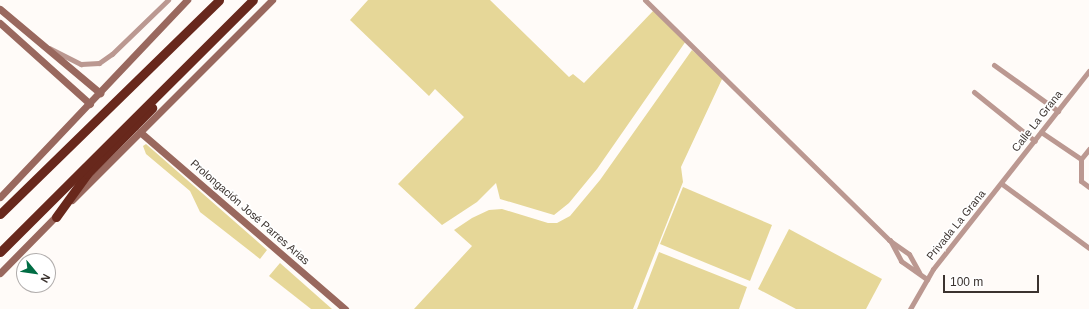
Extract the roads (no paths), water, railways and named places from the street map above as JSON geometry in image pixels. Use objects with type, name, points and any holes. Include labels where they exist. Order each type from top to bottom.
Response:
[{"type":"highway","points":[[0,214],[219,0]]},
{"type":"highway","points":[[0,252],[252,0]]},
{"type":"highway","points":[[56,217],[83,179],[172,87],[205,47]]},
{"type":"main road","points":[[0,197],[188,0]]},
{"type":"main road","points":[[0,273],[269,2]]},
{"type":"main road","points":[[0,9],[100,93]]},
{"type":"main road","points":[[0,23],[90,104]]},
{"type":"main road","name":"Prolongación José Parres Arias","points":[[140,132],[345,309]]},
{"type":"street","points":[[40,44],[76,63],[90,65],[99,63],[112,54],[168,0]]},
{"type":"street","points":[[646,0],[889,240],[909,254],[919,272]]},
{"type":"street","points":[[994,65],[1058,111]]},
{"type":"street","name":"Calle La Grana","points":[[1002,184],[1089,71]]},
{"type":"street","points":[[974,92],[1035,141]]},
{"type":"street","points":[[1041,132],[1081,159]]},
{"type":"street","points":[[1089,149],[1081,159],[1082,181],[1089,187]]},
{"type":"street","points":[[1002,184],[1089,248]]},
{"type":"street","name":"Privada La Grana","points":[[910,309],[927,279],[1002,184]]},
{"type":"street","points":[[889,240],[902,261],[927,279]]}]
